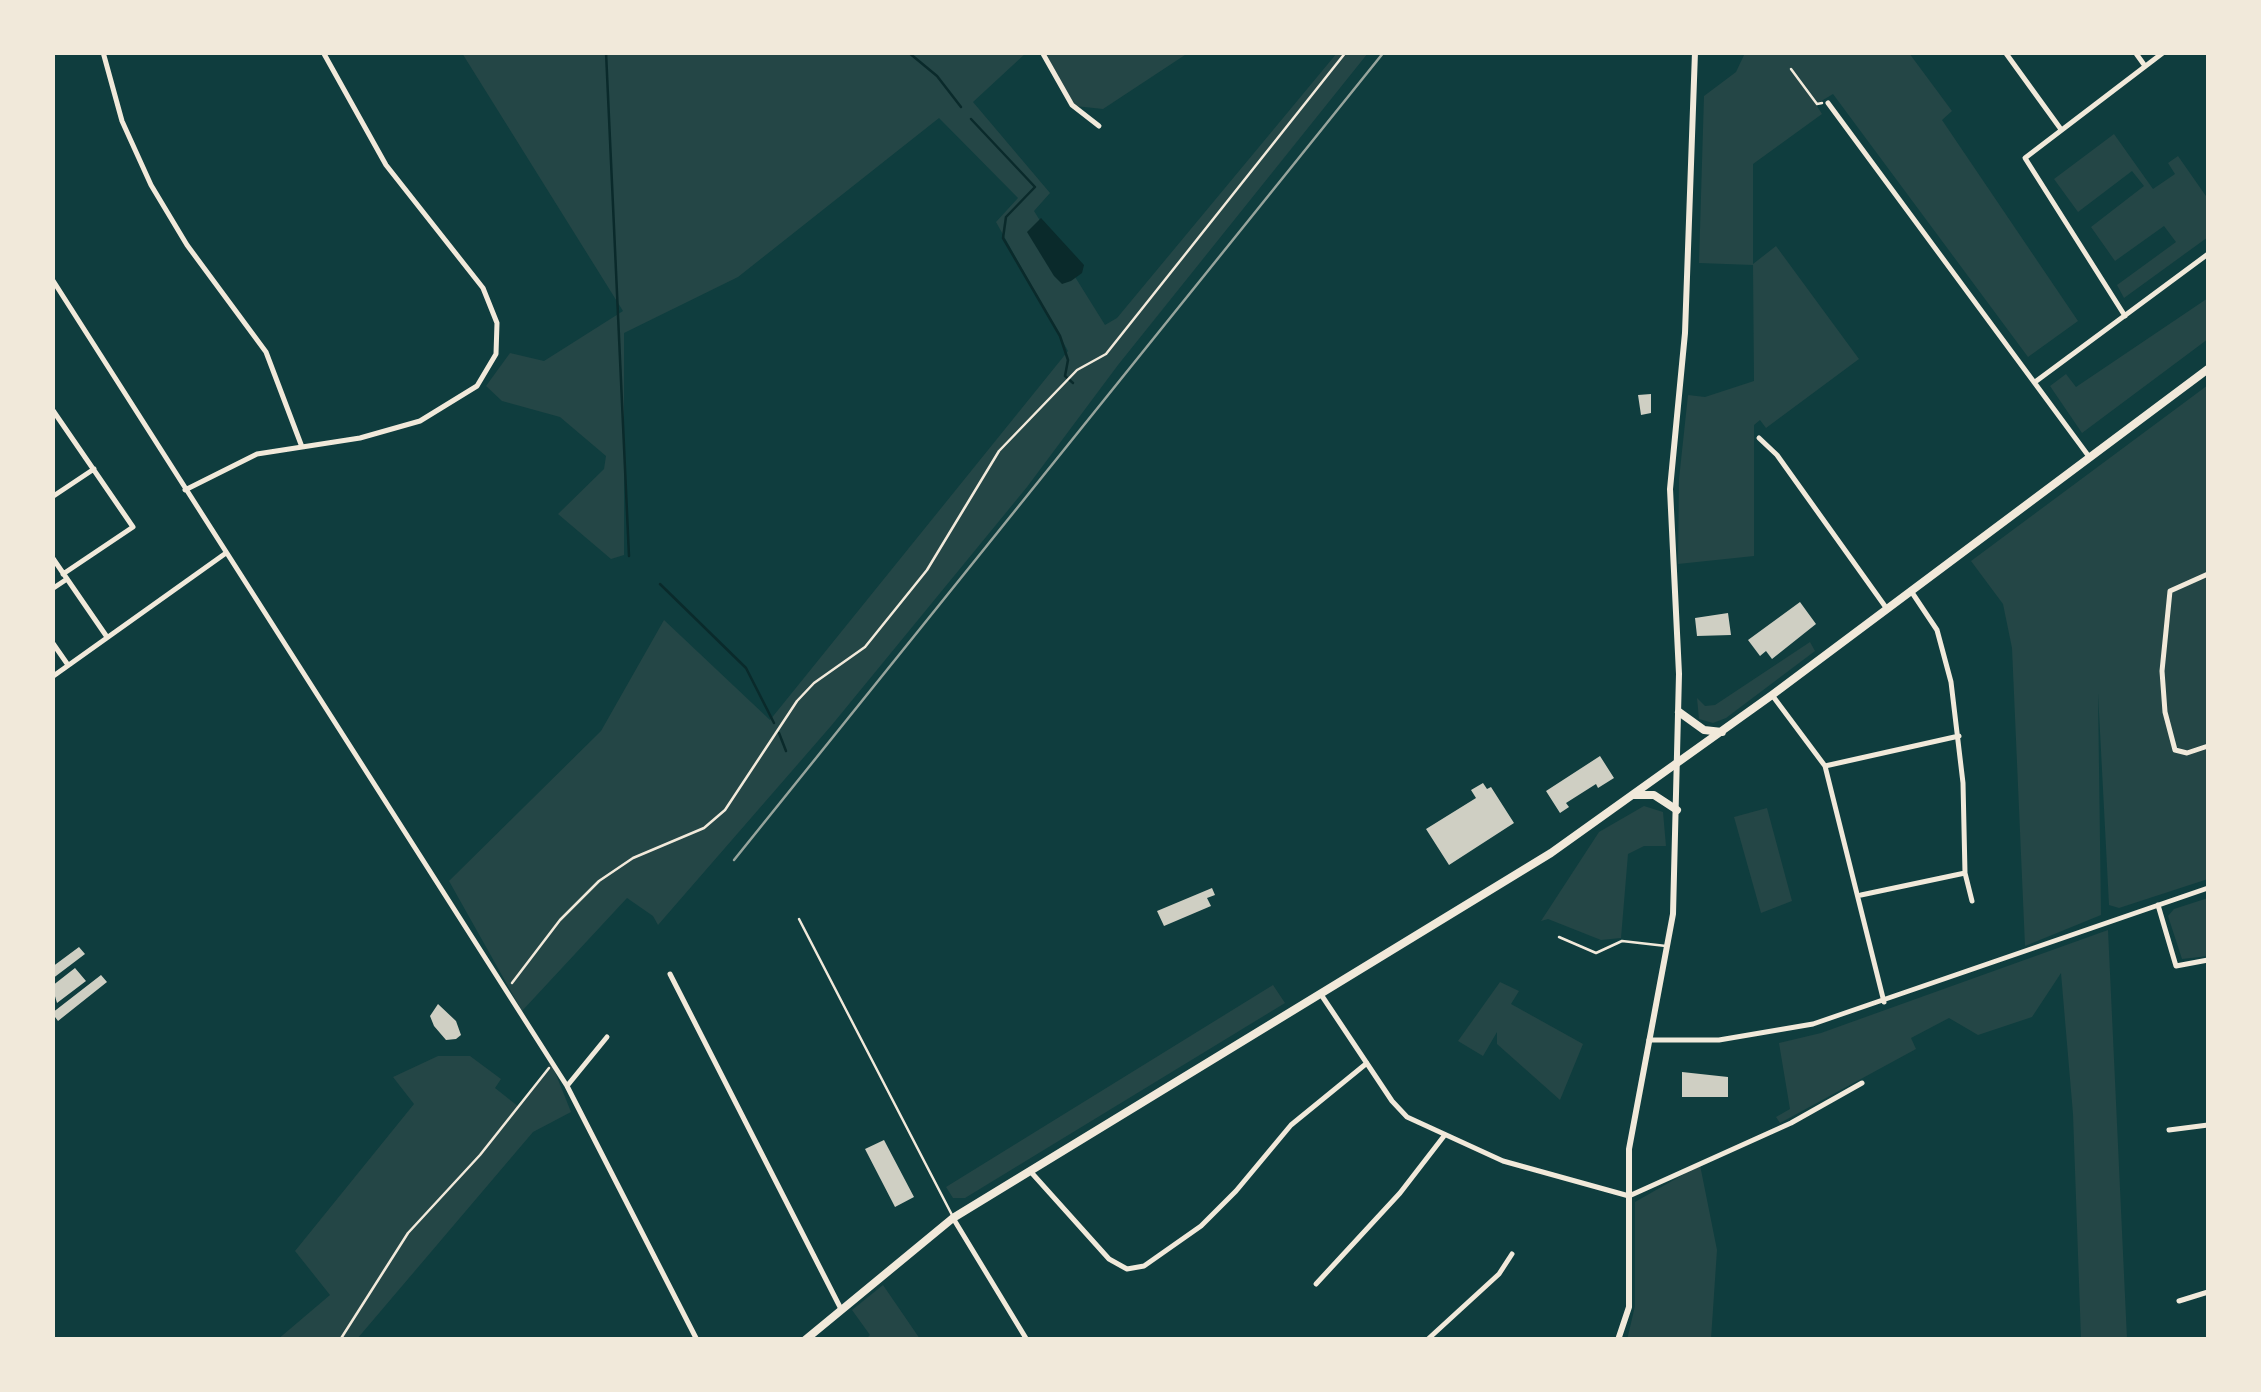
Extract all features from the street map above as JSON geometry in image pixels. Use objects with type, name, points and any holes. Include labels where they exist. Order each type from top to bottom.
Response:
[{"type":"main road","points":[[805,1340],[953,1218],[1526,868],[1634,795],[2208,369]]},
{"type":"main road","points":[[1679,712],[1704,730],[1722,732]]},
{"type":"main road","points":[[1634,795],[1654,795],[1676,810]]},
{"type":"street","points":[[103,52],[117,107],[151,184],[186,245],[266,352],[302,447]]},
{"type":"street","points":[[184,490],[244,458],[391,431],[447,408],[478,386],[496,354],[498,339],[483,288],[386,165],[323,52]]},
{"type":"street","points":[[1042,52],[1072,105],[1098,126]]},
{"type":"street","points":[[1618,1340],[1629,1307],[1629,1149],[1673,914],[1679,712],[1670,489],[1687,300],[1696,52]]},
{"type":"street","points":[[2005,52],[2060,128]]},
{"type":"street","points":[[2135,52],[2145,66]]},
{"type":"street","points":[[2124,316],[2026,166],[2030,150],[2164,52]]},
{"type":"street","points":[[1828,103],[2090,458]]},
{"type":"street","points":[[2034,382],[2208,254]]},
{"type":"street","points":[[52,278],[567,1086],[697,1340]]},
{"type":"street","points":[[52,303],[63,294]]},
{"type":"street","points":[[52,409],[133,527],[52,589]]},
{"type":"street","points":[[1759,438],[1777,455],[1887,608]]},
{"type":"street","points":[[52,497],[94,469]]},
{"type":"street","points":[[52,676],[226,553]]},
{"type":"street","points":[[52,557],[107,637]]},
{"type":"street","points":[[2208,574],[2170,591],[2162,671],[2165,712],[2175,750],[2187,753],[2208,746]]},
{"type":"street","points":[[1911,591],[1942,643],[1959,736],[1966,872],[1972,901]]},
{"type":"street","points":[[52,642],[68,665]]},
{"type":"street","points":[[1772,695],[1825,766],[1884,1002]]},
{"type":"street","points":[[1825,766],[1959,736]]},
{"type":"street","points":[[1860,896],[1966,872]]},
{"type":"street","points":[[1649,1040],[1718,1040],[1772,1033],[1884,1002],[2208,888]]},
{"type":"street","points":[[2158,905],[2176,966],[2208,960]]},
{"type":"street","points":[[670,974],[842,1309]]},
{"type":"street","points":[[1320,992],[1400,1110],[1444,1136],[1503,1161],[1628,1196],[1791,1123],[1862,1083]]},
{"type":"street","points":[[567,1086],[607,1036]]},
{"type":"street","points":[[1030,1171],[1109,1259],[1127,1269],[1144,1266],[1210,1218],[1291,1125],[1368,1063]]},
{"type":"street","points":[[2169,1130],[2208,1125]]},
{"type":"street","points":[[1316,1284],[1400,1194],[1444,1136]]},
{"type":"street","points":[[953,1218],[1027,1340]]},
{"type":"street","points":[[1427,1340],[1499,1274],[1512,1254]]},
{"type":"street","points":[[2178,1301],[2208,1292]]},
{"type":"lane","points":[[800,919],[953,1218]]},
{"type":"lane","points":[[1559,938],[1596,953],[1622,940],[1667,946]]},
{"type":"path","points":[[507,989],[560,920],[599,881],[633,858],[698,831],[719,816],[782,719],[814,683],[848,662],[876,634],[935,558],[999,452],[1067,379],[1106,354],[1346,52]]},
{"type":"path","points":[[1791,70],[1817,104],[1828,103]]},
{"type":"path","points":[[340,1340],[408,1233],[480,1156],[542,1078]]},
{"type":"shaded area","points":[[462,53],[1026,53],[973,102],[1050,193],[1034,211],[1105,325],[1117,318],[1337,53],[1368,53],[1118,365],[1027,487],[831,726],[658,925],[653,916],[627,898],[522,1011],[449,881],[601,731],[664,620],[770,720],[1068,351],[996,222],[1018,198],[939,118],[738,277],[624,333],[624,555],[611,559],[558,514],[604,469],[606,456],[560,417],[502,401],[486,386],[510,353],[544,361],[623,311]]},
{"type":"shaded area","points":[[1043,53],[1188,53],[1103,109],[1075,106]]},
{"type":"shaded area","points":[[1745,53],[1909,53],[1952,111],[1942,120],[2078,321],[2028,357],[1833,94],[1818,103],[1796,73],[1822,114],[1753,164],[1753,264],[1776,246],[1859,359],[1766,428],[1760,420],[1754,425],[1754,556],[1678,564],[1679,479],[1688,395],[1705,397],[1754,381],[1753,265],[1699,263],[1704,96],[1736,72]]},
{"type":"shaded area","points":[[2114,134],[2153,189],[2175,174],[2168,163],[2178,156],[2208,199],[2208,237],[2124,298],[2117,285],[2176,242],[2164,226],[2115,261],[2091,227],[2144,186],[2132,171],[2078,212],[2054,179]]},
{"type":"shaded area","points":[[1041,218],[1084,265],[1082,273],[1071,281],[1062,284],[1054,276],[1027,232]]},
{"type":"shaded area","points":[[2208,298],[2208,339],[2082,433],[2050,386],[2066,374],[2076,387]]},
{"type":"shaded area","points":[[2208,385],[2208,879],[2119,908],[2109,905],[2098,693],[2101,915],[2025,946],[2012,648],[2003,604],[1971,561]]},
{"type":"shaded area","points":[[1810,642],[1815,651],[1726,718],[1713,723],[1699,719],[1697,698],[1705,706],[1715,705]]},
{"type":"shaded area","points":[[1644,806],[1663,812],[1666,846],[1644,846],[1628,854],[1621,938],[1601,940],[1548,919],[1541,921],[1599,832]]},
{"type":"shaded area","points":[[1767,808],[1792,901],[1761,913],[1734,817]]},
{"type":"shaded area","points":[[2208,898],[2208,956],[2182,959],[2168,916],[2174,909]]},
{"type":"shaded area","points":[[2108,930],[2127,1339],[2081,1339],[2073,1114],[2061,973],[2032,1017],[1978,1035],[1949,1018],[1911,1038],[1916,1049],[1780,1123],[1776,1117],[1790,1109],[1779,1043],[1821,1033]]},
{"type":"shaded area","points":[[1500,982],[1519,991],[1511,1004],[1583,1044],[1560,1100],[1497,1044],[1497,1032],[1483,1056],[1458,1041]]},
{"type":"shaded area","points":[[1273,985],[1285,1003],[965,1198],[953,1198],[946,1187]]},
{"type":"shaded area","points":[[438,1056],[470,1056],[501,1079],[495,1088],[519,1107],[551,1062],[571,1112],[533,1132],[357,1339],[277,1340],[330,1295],[295,1251],[414,1104],[393,1077]]},
{"type":"shaded area","points":[[1700,1165],[1717,1250],[1711,1339],[1627,1340],[1635,1306],[1635,1202]]},
{"type":"shaded area","points":[[883,1285],[920,1339],[867,1338],[870,1335],[852,1310]]},
{"type":"building","points":[[1651,394],[1651,413],[1641,415],[1638,395]]},
{"type":"building","points":[[1800,602],[1816,624],[1772,659],[1766,651],[1760,656],[1748,640]]},
{"type":"building","points":[[1728,613],[1731,635],[1697,636],[1695,618]]},
{"type":"building","points":[[1600,756],[1614,778],[1566,803],[1569,807],[1560,813],[1546,791]]},
{"type":"building","points":[[1483,783],[1487,789],[1491,787],[1514,823],[1449,865],[1426,829],[1476,798],[1471,790]]},
{"type":"building","points":[[1212,888],[1215,895],[1207,898],[1211,906],[1164,926],[1157,911]]},
{"type":"building","points":[[79,947],[85,954],[52,979],[52,967]]},
{"type":"building","points":[[75,968],[86,981],[57,1003],[52,986]]},
{"type":"building","points":[[101,975],[107,982],[58,1021],[52,1013]]},
{"type":"building","points":[[438,1004],[456,1021],[461,1035],[456,1039],[446,1040],[434,1026],[430,1016]]},
{"type":"building","points":[[1682,1072],[1728,1077],[1728,1097],[1682,1097]]},
{"type":"building","points":[[884,1140],[914,1197],[895,1207],[865,1149]]},
{"type":"waterway","points":[[606,52],[629,556]]},
{"type":"waterway","points":[[908,52],[937,76],[961,107]]},
{"type":"waterway","points":[[971,119],[1035,187],[1006,217],[1003,238],[1060,336],[1068,360],[1065,376],[1073,383]]},
{"type":"waterway","points":[[660,584],[746,668],[774,723]]},
{"type":"waterway","points":[[779,733],[786,751]]},
{"type":"railway","points":[[734,860],[1384,52]]}]
